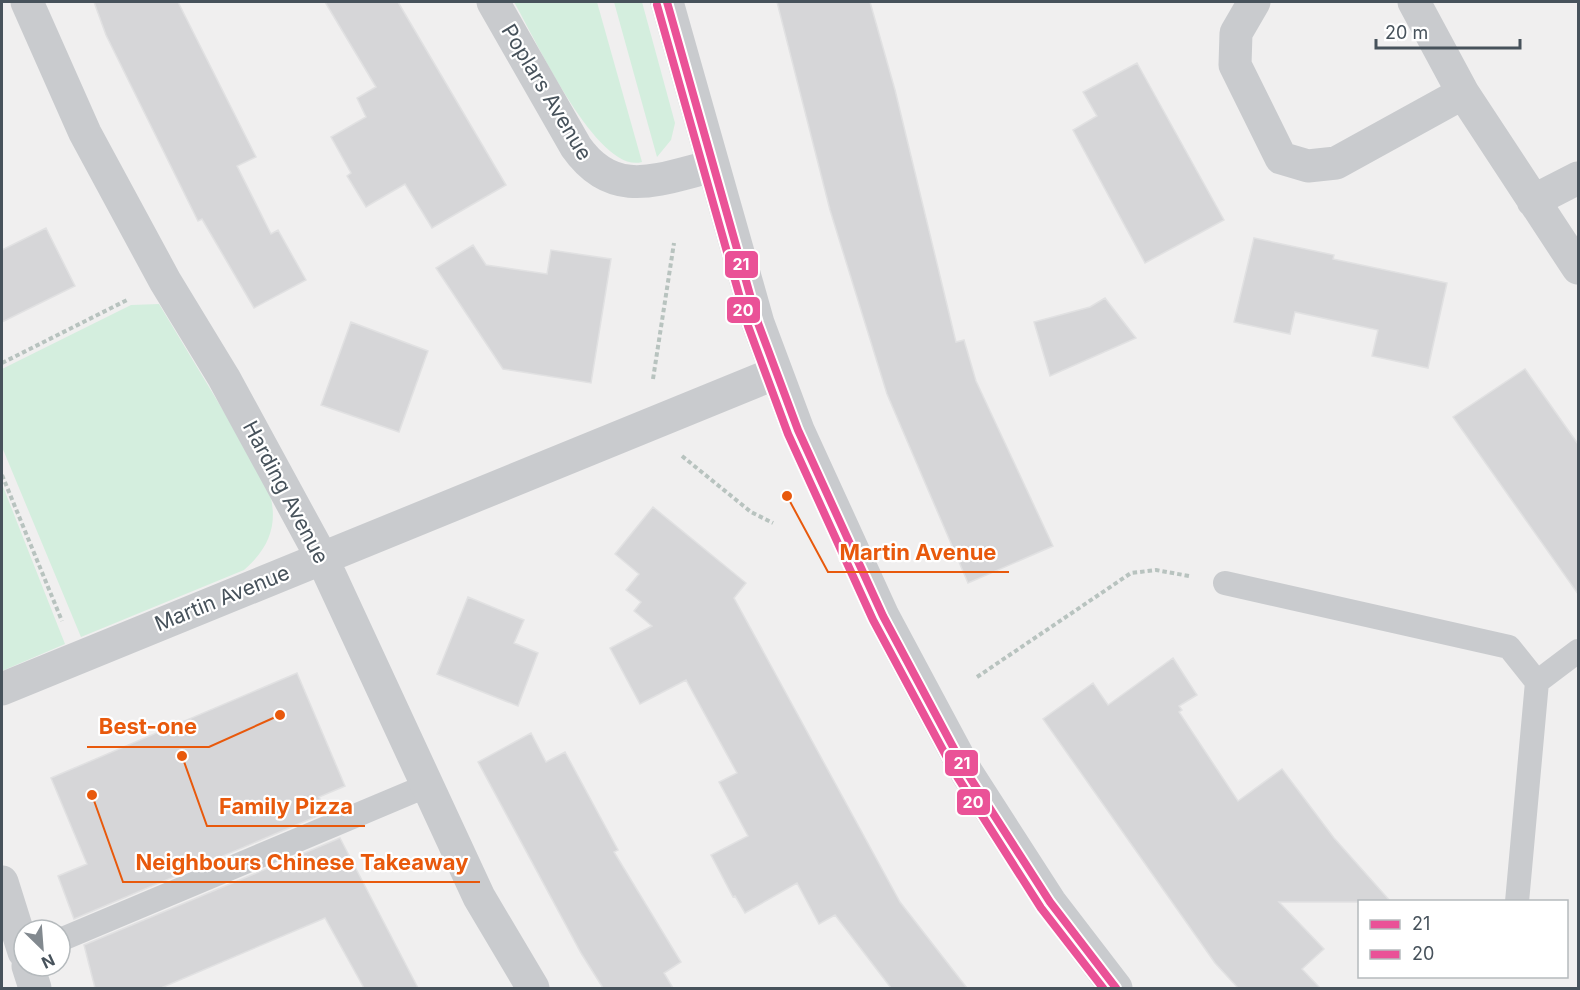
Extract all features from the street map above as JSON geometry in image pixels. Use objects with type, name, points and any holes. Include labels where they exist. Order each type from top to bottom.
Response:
[{"type":"street","name":"Harding Avenue","points":[[27,2],[86,133],[165,281],[224,378],[322,558],[479,897],[533,988]]},
{"type":"street","name":"Poplars Avenue","points":[[493,2],[576,147],[587,162],[601,174],[616,180],[636,182],[713,166]]},
{"type":"street","points":[[667,2],[758,323],[798,430],[883,616],[967,773],[1050,902],[1116,988]]},
{"type":"street","points":[[1254,2],[1236,33],[1235,64],[1281,158],[1308,166],[1336,163],[1463,93]]},
{"type":"street","points":[[1414,2],[1463,93],[1578,268]]},
{"type":"street","points":[[1533,201],[1578,178]]},
{"type":"street","name":"Martin Avenue","points":[[2,689],[776,374]]},
{"type":"street","points":[[2,882],[13,918]]},
{"type":"lane","points":[[1225,583],[1509,647],[1537,682],[1517,900]]},
{"type":"lane","points":[[1537,682],[1578,651]]},
{"type":"lane","points":[[72,935],[426,786]]},
{"type":"path","points":[[653,380],[674,243]]},
{"type":"path","points":[[2,363],[165,281]]},
{"type":"path","points":[[680,454],[751,512],[773,523]]},
{"type":"path","points":[[2,475],[77,657]]},
{"type":"path","points":[[977,676],[1131,573],[1156,570],[1225,583]]},
{"type":"green space","points":[[514,2],[597,2],[642,162],[624,160],[606,147],[587,126],[551,71]]},
{"type":"green space","points":[[614,2],[642,2],[675,123],[671,140],[657,157]]},
{"type":"green space","points":[[159,304],[265,480],[272,506],[271,529],[262,550],[244,570],[81,637],[2,447],[2,369],[131,305]]},
{"type":"green space","points":[[2,484],[65,644],[2,671]]},
{"type":"building","points":[[94,2],[178,2],[256,157],[237,166],[271,234],[278,230],[306,280],[254,308],[202,219],[198,221],[106,35]]},
{"type":"building","points":[[325,2],[398,2],[506,185],[432,228],[405,184],[366,207],[347,176],[351,173],[331,137],[366,117],[357,98],[376,87]]},
{"type":"building","points":[[777,2],[870,2],[895,90],[956,342],[964,340],[976,381],[1053,546],[968,583],[887,394],[830,210]]},
{"type":"building","points":[[1137,63],[1224,220],[1145,263],[1073,130],[1097,116],[1083,92]]},
{"type":"building","points":[[46,228],[75,286],[2,322],[2,250]]},
{"type":"building","points":[[1254,238],[1334,255],[1333,259],[1447,283],[1428,368],[1372,356],[1378,330],[1295,312],[1290,334],[1234,322]]},
{"type":"building","points":[[473,245],[486,265],[547,274],[551,250],[611,259],[591,383],[503,369],[436,268]]},
{"type":"building","points":[[1105,298],[1136,338],[1050,376],[1034,322],[1090,307]]},
{"type":"building","points":[[351,322],[428,351],[399,432],[321,405]]},
{"type":"building","points":[[1525,369],[1578,444],[1578,594],[1453,417]]},
{"type":"building","points":[[653,507],[746,583],[734,598],[900,902],[967,988],[891,988],[835,915],[819,924],[797,883],[745,913],[735,896],[733,897],[711,855],[748,836],[719,782],[737,773],[686,680],[640,704],[610,648],[652,626],[634,611],[641,602],[626,590],[639,574],[615,554]]},
{"type":"building","points":[[468,597],[524,620],[514,643],[538,653],[518,706],[437,674]]},
{"type":"building","points":[[1173,658],[1197,695],[1179,706],[1182,710],[1179,712],[1238,801],[1282,769],[1334,838],[1389,900],[1279,902],[1324,949],[1302,969],[1320,988],[1238,988],[1215,963],[1043,719],[1093,683],[1108,705]]},
{"type":"building","points":[[297,673],[345,786],[319,797],[327,812],[74,919],[58,876],[87,864],[51,778]]},
{"type":"building","points":[[531,733],[546,762],[565,752],[618,850],[614,852],[681,962],[664,973],[673,988],[603,988],[581,953],[478,762]]},
{"type":"building","points":[[340,838],[418,988],[364,988],[325,918],[161,988],[95,988],[84,945]]},
{"type":"transit line","name":"21","points":[[667,2],[758,323],[798,430],[883,616],[967,773],[1050,902],[1116,988]]},
{"type":"transit line","name":"20","points":[[657,5],[748,326],[788,434],[873,620],[958,778],[1041,908],[1103,988]]},
{"type":"place","name":"Martin Avenue","points":[[787,496]]},
{"type":"place","name":"Best-one","points":[[280,715]]},
{"type":"place","name":"Family Pizza","points":[[182,756]]},
{"type":"place","name":"Neighbours Chinese Takeaway","points":[[92,795]]}]
